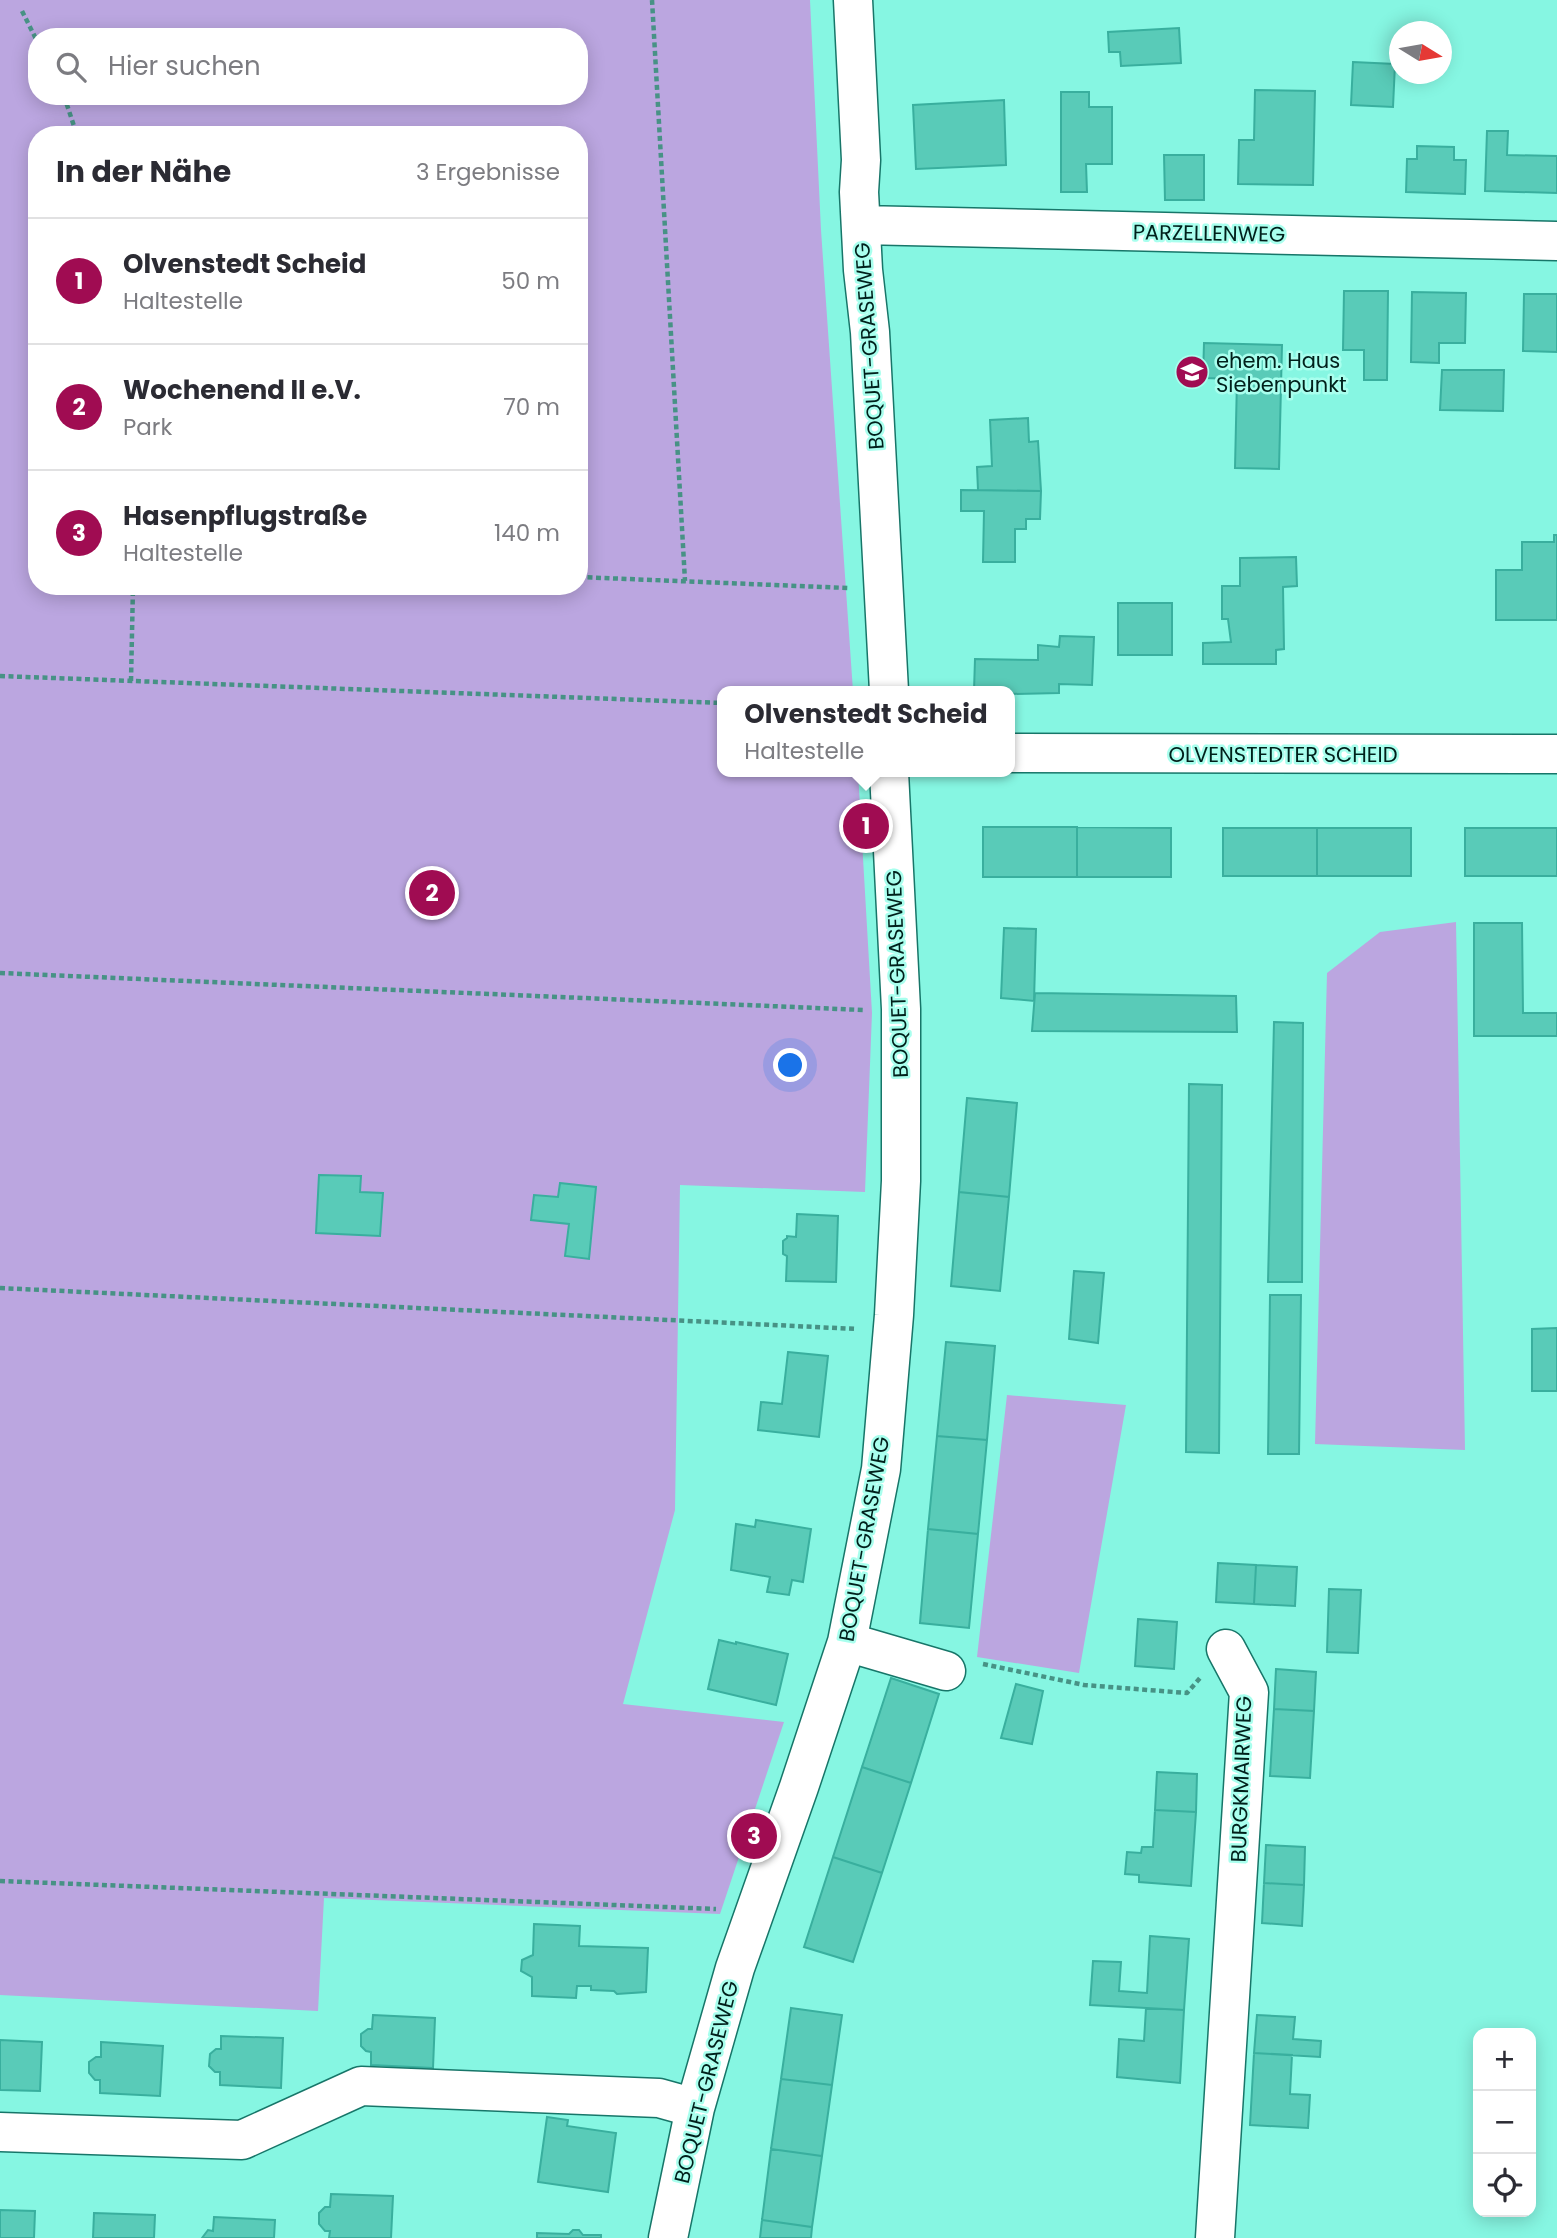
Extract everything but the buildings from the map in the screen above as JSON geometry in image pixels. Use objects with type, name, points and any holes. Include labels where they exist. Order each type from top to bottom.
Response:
[{"type":"street","name":"BOQUET-GRASEWEG","points":[[853,0],[862,160],[859,192],[870,332],[889,686]]},
{"type":"street","name":"PARZELLENWEG","points":[[861,225],[1557,241]]},
{"type":"street","name":"OLVENSTEDTER SCHEID","points":[[1015,753],[1557,754]]},
{"type":"street","name":"BOQUET-GRASEWEG","points":[[668,2238],[695,2108],[735,1968],[847,1642],[881,1469],[894,1323],[901,1181],[901,1009],[888,777]]},
{"type":"street","points":[[847,1642],[946,1671]]},
{"type":"street","name":"BURGKMAIRWEG","points":[[1214,2238],[1249,1692],[1226,1649]]},
{"type":"street","points":[[0,2132],[242,2140],[361,2086],[659,2098],[695,2108]]},
{"type":"path","points":[[652,0],[685,581]]},
{"type":"path","points":[[22,11],[30,28]]},
{"type":"path","points":[[67,105],[74,126]]},
{"type":"path","points":[[588,577],[841,588]]},
{"type":"path","points":[[131,681],[133,595]]},
{"type":"path","points":[[0,676],[717,703]]},
{"type":"path","points":[[0,973],[868,1010]]},
{"type":"path","points":[[0,1287],[863,1329]]},
{"type":"path","points":[[946,1671],[964,1660],[1076,1684],[1187,1693],[1226,1649]]},
{"type":"path","points":[[0,1881],[724,1909]]},
{"type":"shaded area","points":[[0,0],[810,0],[821,230],[853,686],[717,686],[717,777],[858,777],[872,1013],[865,1192],[680,1185],[675,1510],[623,1704],[784,1722],[720,1914],[324,1898],[318,2011],[0,1995]]},
{"type":"shaded area","points":[[1456,922],[1465,1450],[1315,1444],[1327,973],[1380,932]]},
{"type":"shaded area","points":[[1007,1395],[1126,1405],[1079,1673],[977,1657]]},
{"type":"place","name":"ehem. Haus Siebenpunkt","points":[[1192,372]]},
{"type":"place","name":"Olvenstedt Scheid","points":[[866,826]]},
{"type":"place","name":"Wochenend II e.V.","points":[[432,893]]},
{"type":"place","name":"Hasenpflugstraße","points":[[754,1836]]}]
